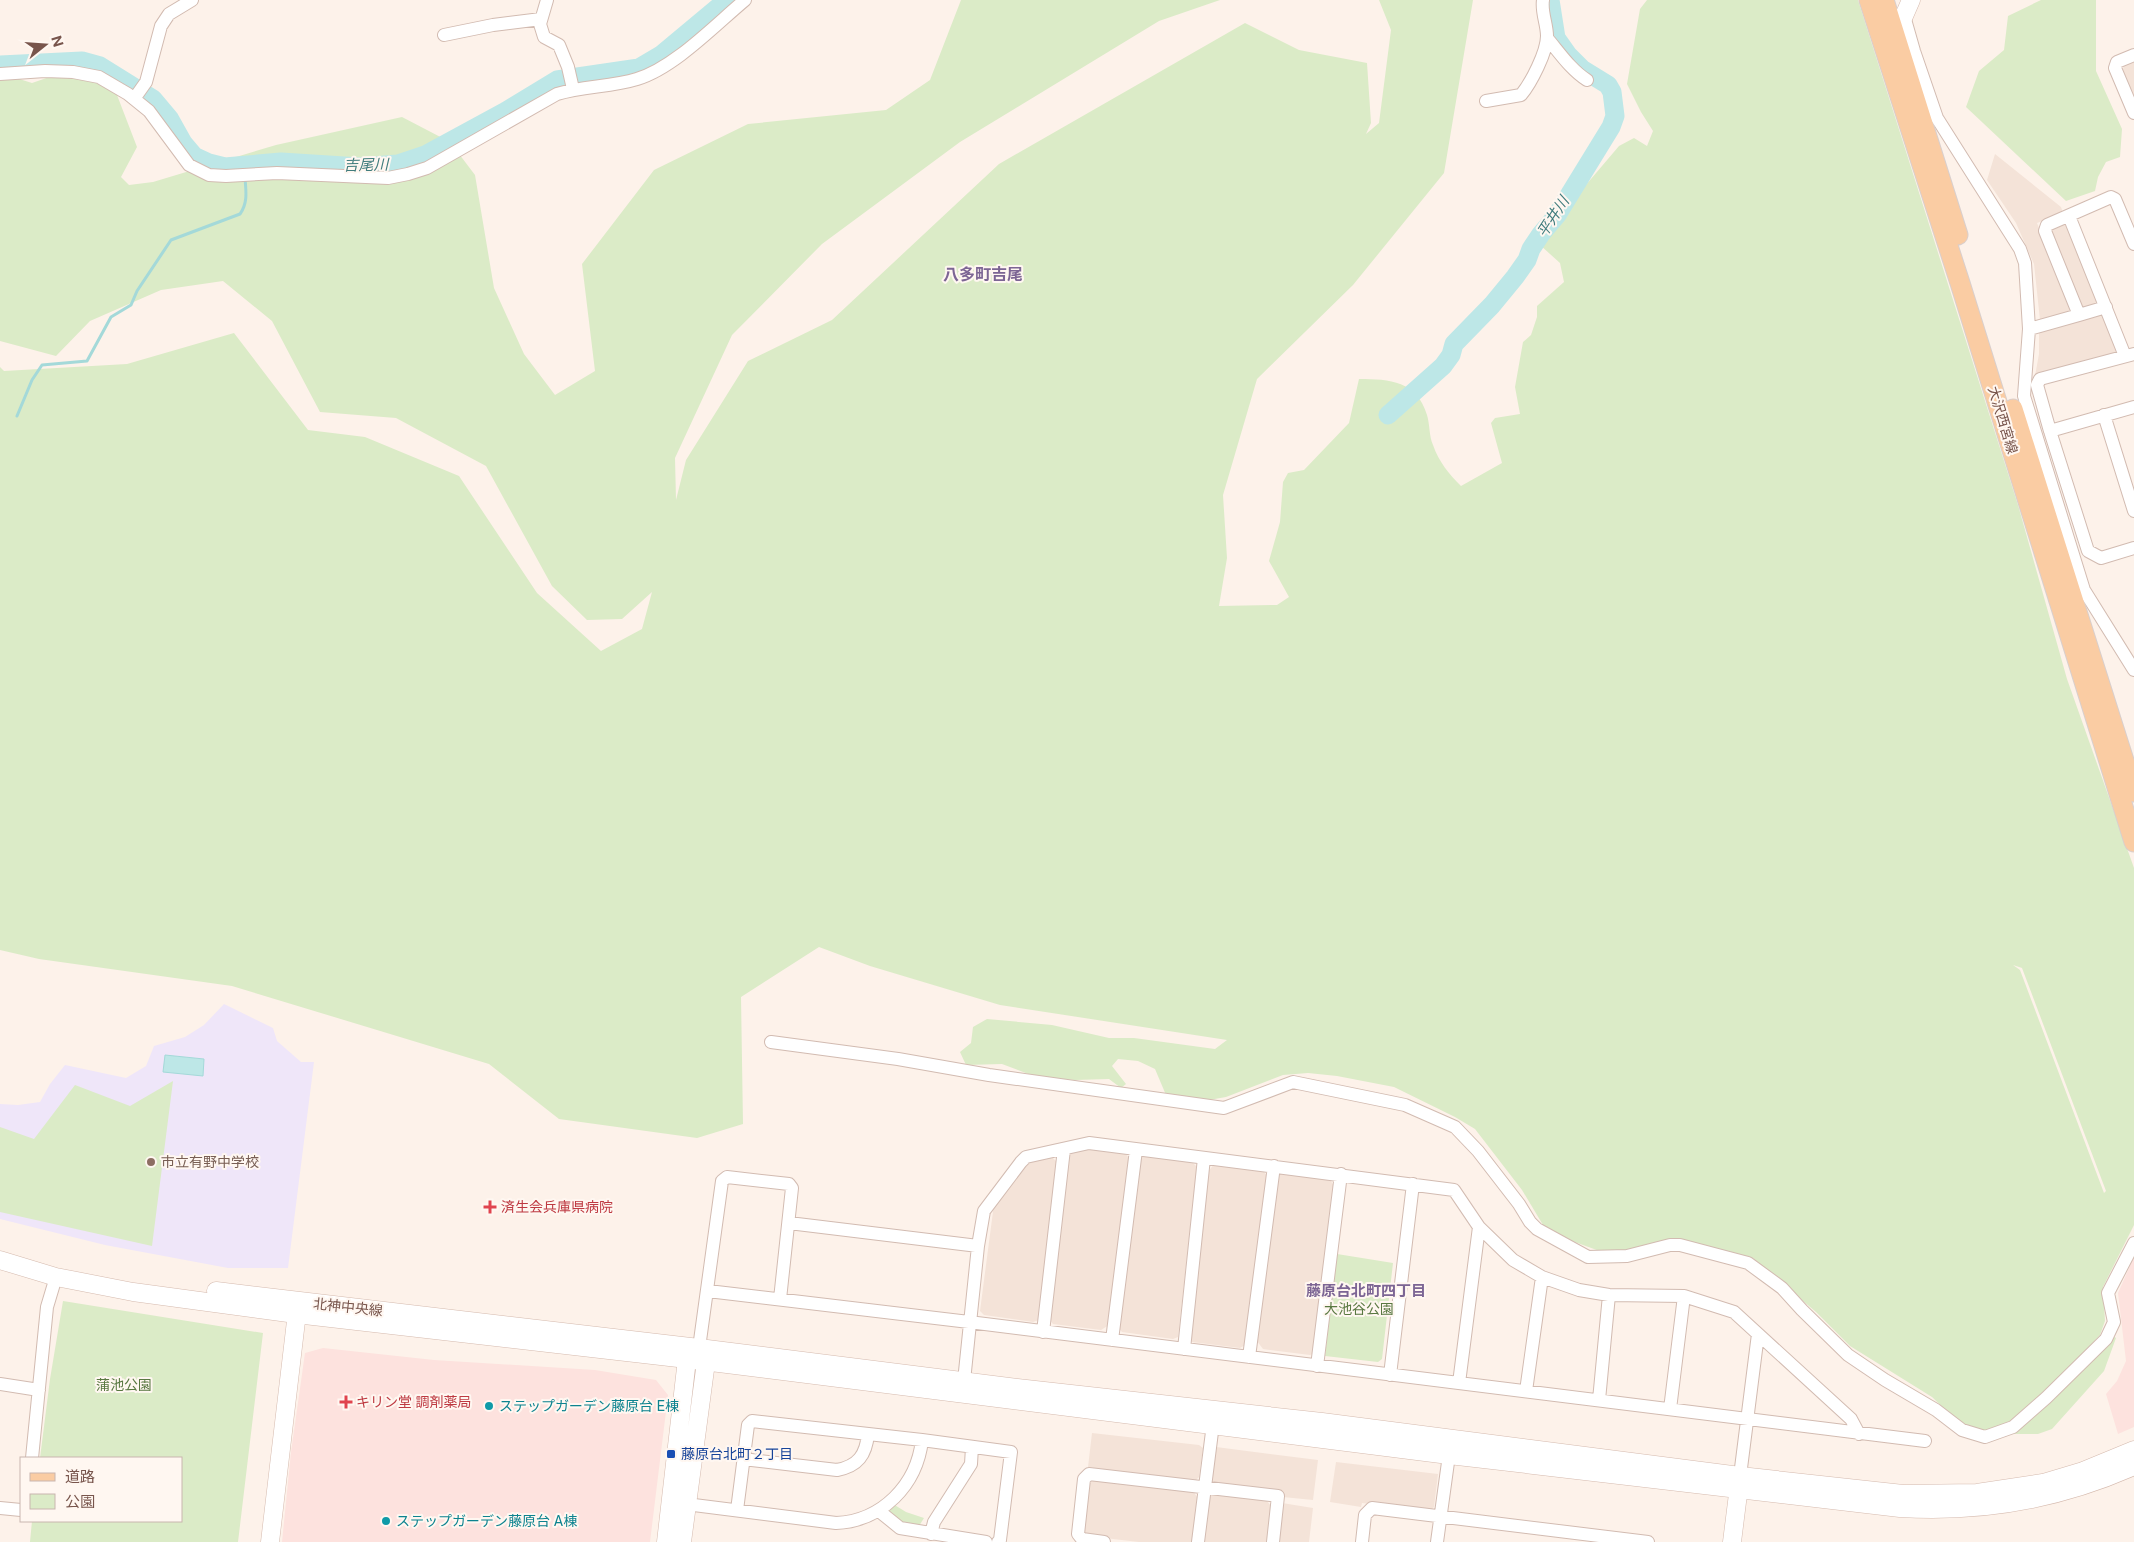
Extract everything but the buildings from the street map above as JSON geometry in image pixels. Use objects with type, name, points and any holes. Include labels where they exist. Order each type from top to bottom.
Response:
[{"type":"main road","name":"大沢西宮線","points":[[1869,0],[2130,799]]},
{"type":"main road","name":"大沢西宮線","points":[[1884,0],[2130,799],[2134,842]]},
{"type":"street","points":[[136,97],[146,82],[160,26],[169,14],[192,0]]},
{"type":"street","points":[[547,0],[540,24],[544,37],[559,45],[574,89]]},
{"type":"street","points":[[0,74],[73,72],[99,77],[136,97],[160,124],[176,150],[189,165],[209,175],[278,172],[388,178],[427,168],[557,94],[574,89],[617,84],[654,72],[675,58],[745,0]]},
{"type":"street","points":[[1486,101],[1521,95],[1540,60],[1547,38],[1543,0]]},
{"type":"street","points":[[1894,32],[1908,8]]},
{"type":"street","points":[[1908,8],[1914,51],[1936,118],[2020,249],[2025,263],[2029,329],[2024,396],[2084,590],[2134,670]]},
{"type":"street","points":[[444,34],[541,19]]},
{"type":"street","points":[[1547,38],[1580,76],[1587,80]]},
{"type":"street","points":[[2134,54],[2116,62],[2115,68],[2134,113]]},
{"type":"street","points":[[2079,315],[2044,232],[2047,224],[2110,197],[2115,199],[2134,244]]},
{"type":"street","points":[[2069,216],[2106,307],[2130,355],[2040,379],[2037,385],[2088,551],[2100,558],[2134,548]]},
{"type":"street","points":[[2029,329],[2106,307]]},
{"type":"street","points":[[2050,431],[2134,407]]},
{"type":"street","points":[[2104,415],[2134,511]]},
{"type":"street","points":[[771,1042],[1224,1108],[1293,1082],[1405,1104],[1455,1127],[1478,1151],[1537,1228],[1588,1256],[1628,1256],[1670,1245],[1748,1263],[1782,1288],[1848,1355],[1885,1380],[1936,1410],[1962,1430],[1985,1436],[2012,1426],[2046,1398],[2106,1339],[2114,1322],[2108,1293],[2134,1242]]},
{"type":"street","points":[[964,1381],[969,1322],[984,1211],[1026,1157],[1088,1143],[1454,1190],[1479,1226],[1513,1260],[1542,1277],[1579,1290],[1609,1295],[1684,1296],[1734,1312],[1851,1419],[1859,1434]]},
{"type":"street","points":[[1043,1332],[1064,1149]]},
{"type":"street","points":[[1112,1340],[1136,1150]]},
{"type":"street","points":[[1184,1349],[1204,1158]]},
{"type":"street","points":[[1249,1356],[1274,1166]]},
{"type":"street","points":[[1317,1366],[1341,1174]]},
{"type":"street","points":[[666,1542],[698,1356],[722,1181],[728,1177],[789,1184],[792,1188],[780,1299]]},
{"type":"street","points":[[1390,1375],[1412,1184]]},
{"type":"street","points":[[789,1223],[978,1246]]},
{"type":"street","points":[[1459,1383],[1479,1226]]},
{"type":"street","name":"北神中央線","points":[[0,1249],[54,1265],[297,1307]]},
{"type":"street","name":"北神中央線","points":[[0,1260],[56,1277],[134,1292],[297,1307],[698,1356]]},
{"type":"street","points":[[32,1457],[47,1307],[56,1277]]},
{"type":"street","points":[[1526,1390],[1542,1277]]},
{"type":"street","points":[[708,1291],[1526,1390],[1859,1434],[1925,1440]]},
{"type":"street","points":[[1599,1400],[1609,1295]]},
{"type":"street","points":[[1670,1409],[1684,1296]]},
{"type":"street","points":[[270,1542],[297,1307]]},
{"type":"street","points":[[1732,1542],[1758,1334]]},
{"type":"street","points":[[698,1356],[964,1381],[1304,1420],[1900,1508],[1930,1510],[1971,1508],[2043,1498],[2091,1483],[2134,1466]]},
{"type":"street","points":[[698,1356],[1449,1455],[1739,1483],[1903,1494],[1952,1494],[2002,1490],[2043,1483],[2083,1472],[2134,1450]]},
{"type":"street","points":[[682,1542],[698,1356]]},
{"type":"street","points":[[0,1384],[39,1390]]},
{"type":"street","points":[[737,1510],[748,1425],[752,1421],[922,1440],[1011,1452],[1000,1540],[998,1542]]},
{"type":"street","points":[[1198,1542],[1213,1424]]},
{"type":"street","points":[[743,1459],[837,1470],[848,1468],[856,1464],[866,1446],[868,1434]]},
{"type":"street","points":[[686,1504],[836,1523],[853,1522],[879,1511],[897,1495],[915,1468],[920,1456],[922,1440]]},
{"type":"street","points":[[931,1534],[934,1522],[970,1464],[972,1447]]},
{"type":"street","points":[[1437,1542],[1449,1455]]},
{"type":"street","points":[[1104,1542],[1082,1539],[1078,1534],[1084,1479],[1089,1474],[1278,1496],[1272,1542]]},
{"type":"street","points":[[0,1508],[20,1510]]},
{"type":"street","points":[[1362,1542],[1365,1515],[1372,1508],[1648,1542]]},
{"type":"street","points":[[879,1511],[900,1528],[986,1542]]},
{"type":"shaded area","points":[[2134,59],[2134,97],[2123,70],[2124,63]]},
{"type":"shaded area","points":[[1995,154],[2061,207],[2063,213],[2037,223],[2071,307],[2067,314],[2040,320],[2034,264],[2016,223],[1987,180]]},
{"type":"shaded area","points":[[2061,223],[2067,226],[2098,299],[2096,306],[2085,309],[2079,306],[2050,233],[2052,226]]},
{"type":"shaded area","points":[[2099,314],[2105,318],[2118,348],[2116,355],[2035,376],[2039,354],[2039,330]]},
{"type":"shaded area","name":"市立有野中学校","points":[[224,1004],[273,1028],[277,1041],[301,1062],[314,1062],[288,1268],[228,1268],[105,1245],[0,1219],[0,1104],[18,1105],[40,1102],[50,1084],[65,1065],[126,1078],[146,1066],[154,1046],[185,1037],[204,1025]]},
{"type":"shaded area","points":[[1085,1148],[1124,1152],[1129,1158],[1109,1325],[1101,1330],[1053,1324],[1049,1319],[1067,1157],[1072,1151]]},
{"type":"shaded area","points":[[1143,1155],[1191,1161],[1197,1167],[1178,1337],[1173,1339],[1122,1332],[1117,1326],[1139,1159]]},
{"type":"shaded area","points":[[1052,1157],[1058,1163],[1039,1320],[1033,1322],[984,1315],[980,1311],[994,1204],[1029,1162]]},
{"type":"shaded area","points":[[1215,1163],[1261,1168],[1267,1176],[1247,1344],[1240,1348],[1192,1342],[1189,1335],[1207,1173]]},
{"type":"shaded area","points":[[1281,1171],[1329,1178],[1334,1186],[1315,1353],[1310,1355],[1263,1349],[1257,1341],[1276,1175]]},
{"type":"shaded area","points":[[2134,1257],[2134,1427],[2118,1434],[2106,1394],[2117,1381],[2126,1361],[2118,1293]]},
{"type":"shaded area","points":[[323,1348],[434,1360],[595,1370],[656,1380],[668,1395],[650,1542],[282,1542],[291,1452],[305,1353]]},
{"type":"shaded area","points":[[1092,1433],[1199,1445],[1203,1448],[1199,1477],[1194,1482],[1088,1467]]},
{"type":"shaded area","points":[[1216,1447],[1318,1460],[1313,1500],[1283,1497],[1218,1485],[1211,1479]]},
{"type":"shaded area","points":[[1336,1462],[1438,1474],[1434,1507],[1430,1511],[1362,1503],[1361,1507],[1330,1502]]},
{"type":"shaded area","points":[[1093,1479],[1193,1491],[1197,1497],[1192,1542],[1139,1542],[1087,1536],[1083,1530],[1088,1483]]},
{"type":"shaded area","points":[[1214,1493],[1266,1500],[1272,1507],[1268,1542],[1203,1542],[1208,1498]]},
{"type":"shaded area","points":[[1282,1503],[1313,1508],[1309,1542],[1277,1542]]},
{"type":"green space","points":[[961,0],[1220,0],[1159,21],[960,142],[822,244],[732,335],[675,458],[676,500],[686,460],[748,361],[832,320],[999,164],[1245,23],[1299,50],[1367,63],[1371,123],[1366,134],[1379,123],[1391,30],[1379,0],[1473,0],[1444,173],[1353,285],[1257,379],[1223,495],[1227,558],[1219,606],[1277,605],[1289,597],[1269,561],[1280,522],[1283,482],[1288,473],[1304,470],[1349,423],[1359,379],[1392,381],[1401,384],[1417,395],[1427,415],[1432,442],[1438,457],[1461,486],[1502,463],[1491,423],[1495,418],[1520,414],[1515,387],[1523,342],[1531,335],[1537,317],[1537,306],[1564,282],[1560,263],[1540,245],[1585,186],[1619,146],[1634,138],[1647,146],[1653,131],[1627,84],[1640,9],[1647,0],[1858,0],[2018,505],[2067,679],[2134,868],[2134,1225],[2103,1287],[2105,1321],[2100,1335],[2055,1383],[2010,1423],[1985,1432],[1962,1426],[1932,1397],[1850,1346],[1816,1312],[1753,1258],[1720,1250],[1605,1253],[1561,1237],[1543,1225],[1522,1190],[1475,1129],[1394,1087],[1337,1076],[1308,1073],[1283,1075],[1226,1097],[1209,1100],[1166,1095],[1155,1069],[1138,1061],[1118,1059],[1112,1066],[1126,1084],[1121,1088],[1109,1079],[1075,1080],[1036,1077],[1002,1064],[966,1065],[960,1052],[971,1043],[973,1027],[987,1019],[1052,1025],[1109,1038],[1134,1038],[1215,1049],[1227,1040],[1000,1005],[870,966],[819,947],[741,997],[743,1124],[697,1138],[559,1119],[489,1064],[232,986],[39,959],[0,950],[0,367],[4,371],[127,364],[234,333],[308,430],[365,437],[459,476],[537,593],[601,651],[642,629],[652,592],[622,619],[587,620],[552,586],[486,466],[396,418],[320,412],[272,321],[223,281],[161,290],[90,321],[56,356],[0,341],[0,77],[13,77],[32,83],[61,73],[96,79],[117,95],[137,147],[121,177],[129,185],[153,182],[276,145],[402,117],[450,142],[475,175],[494,288],[524,354],[555,395],[595,371],[582,264],[654,170],[748,124],[886,110],[930,80]],"holes":[[[2013,965],[2022,968],[2106,1191],[2104,1193],[2020,970]]]},
{"type":"green space","points":[[2041,0],[2096,0],[2096,71],[2122,129],[2120,157],[2106,162],[2098,177],[2095,191],[2066,201],[1966,107],[1979,71],[2004,50],[2008,16]]},
{"type":"green space","points":[[173,1081],[152,1246],[0,1212],[0,1127],[34,1139],[75,1085],[130,1106]]},
{"type":"green space","name":"大池谷公園","points":[[1337,1254],[1393,1263],[1382,1359],[1378,1362],[1325,1356]]},
{"type":"green space","name":"蒲池公園","points":[[63,1301],[263,1333],[238,1542],[30,1542],[32,1522],[182,1522],[182,1457],[40,1457],[50,1379]]},
{"type":"green space","points":[[2110,1334],[2116,1338],[2104,1371],[2052,1429],[2038,1434],[2014,1434],[2022,1423]]},
{"type":"green space","points":[[893,1504],[906,1512],[924,1518],[919,1526],[904,1527],[885,1516]]},
{"type":"water","points":[[165,1055],[204,1059],[203,1076],[163,1072]]},
{"type":"waterway","name":"吉尾川","points":[[0,65],[82,61],[100,66],[153,99],[169,118],[183,143],[194,156],[209,163],[225,167],[281,162],[360,167],[398,164],[425,155],[506,111],[557,80],[639,68],[661,55],[727,0]]},
{"type":"waterway","name":"平井川","points":[[1388,415],[1443,366],[1451,355],[1454,344],[1492,305],[1515,277],[1541,234],[1557,215],[1611,127],[1615,116],[1612,92],[1608,85],[1582,69],[1568,55],[1556,38],[1550,0]]},
{"type":"waterway","name":"吉尾川","points":[[242,165],[243,172]]},
{"type":"waterway","points":[[17,416],[32,380],[42,365],[87,361],[111,317],[131,305],[137,291],[171,240],[240,214],[245,201],[245,178]]},
{"type":"place","name":"市立有野中学校","points":[[151,1162]]},
{"type":"place","name":"済生会兵庫県病院","points":[[490,1207]]},
{"type":"place","name":"キリン堂 調剤薬局","points":[[346,1402]]},
{"type":"place","name":"ステップガーデン藤原台 E棟","points":[[489,1406]]},
{"type":"place","name":"藤原台北町２丁目","points":[[671,1454]]},
{"type":"place","name":"ステップガーデン藤原台 A棟","points":[[386,1521]]},
{"type":"district","name":"八多町吉尾","points":[[983,274]]},
{"type":"district","name":"藤原台北町四丁目","points":[[1366,1291]]}]
